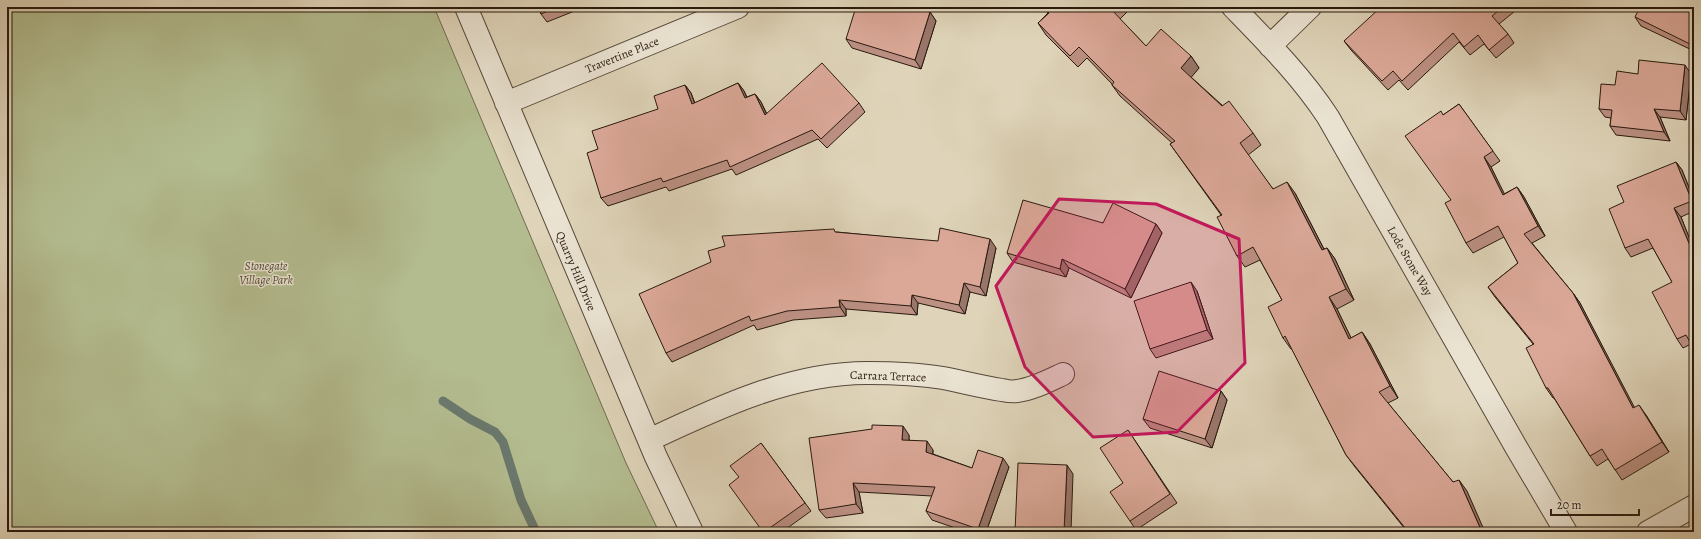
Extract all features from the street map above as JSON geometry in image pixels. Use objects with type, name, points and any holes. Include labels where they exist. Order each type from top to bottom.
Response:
[{"type":"street","name":"Quarry Hill Drive","points":[[466,7],[664,477],[692,532]]},
{"type":"street","name":"Travertine Place","points":[[506,103],[738,7]]},
{"type":"street","name":"Lode Stone Way","points":[[1233,7],[1311,91],[1328,117],[1566,532]]},
{"type":"street","points":[[1270,46],[1310,7]]},
{"type":"street","name":"Carrara Terrace","points":[[649,440],[705,413],[738,401],[821,377],[867,373],[911,375],[942,378],[977,387],[1016,392],[1042,384],[1062,374]]},
{"type":"street","points":[[1648,532],[1694,506]]},
{"type":"highlighted area","points":[[1059,199],[1156,204],[1239,239],[1245,363],[1177,432],[1093,437],[1025,367],[996,286]]},
{"type":"green space","name":"Stonegate Village Park","points":[[7,7],[434,7],[626,463],[659,532],[7,532]]},
{"type":"building","points":[[539,7],[557,7],[541,14]]},
{"type":"building","points":[[856,7],[913,7],[930,12],[915,60],[846,39]]},
{"type":"building","points":[[1044,7],[1112,7],[1110,8],[1146,46],[1161,29],[1191,56],[1181,68],[1222,106],[1229,101],[1253,133],[1240,143],[1273,189],[1287,182],[1322,250],[1327,248],[1346,289],[1329,297],[1349,339],[1362,332],[1390,386],[1379,392],[1453,482],[1459,480],[1482,532],[1399,532],[1406,529],[1346,455],[1285,336],[1283,338],[1268,307],[1282,300],[1253,247],[1237,256],[1217,217],[1222,215],[1170,144],[1175,141],[1112,85],[1114,82],[1079,47],[1070,56],[1038,23],[1049,13]]},
{"type":"building","points":[[1381,7],[1409,7],[1413,11],[1418,7],[1503,7],[1492,16],[1508,34],[1489,50],[1478,35],[1464,47],[1453,33],[1402,81],[1393,71],[1382,81],[1344,41]]},
{"type":"building","points":[[1640,7],[1694,7],[1694,40],[1692,45],[1635,17]]},
{"type":"building","points":[[1639,60],[1685,65],[1680,111],[1654,109],[1664,132],[1610,126],[1612,110],[1599,109],[1601,84],[1615,85],[1617,71],[1638,74]]},
{"type":"building","points":[[822,63],[859,103],[821,139],[812,130],[730,167],[727,160],[663,182],[661,178],[601,198],[587,153],[598,149],[592,131],[658,109],[654,96],[685,85],[692,104],[738,83],[745,98],[755,94],[765,115]]},
{"type":"building","points":[[1459,104],[1493,151],[1484,157],[1503,195],[1517,187],[1538,226],[1524,234],[1573,293],[1633,408],[1639,405],[1662,442],[1615,470],[1602,449],[1590,456],[1548,388],[1546,388],[1526,348],[1534,344],[1488,287],[1518,263],[1498,226],[1466,243],[1445,203],[1451,200],[1405,136],[1441,111],[1443,115]]},
{"type":"building","points":[[1676,162],[1692,201],[1674,208],[1694,255],[1694,349],[1686,335],[1677,339],[1652,292],[1672,282],[1648,239],[1625,248],[1609,209],[1624,202],[1617,186]]},
{"type":"building","points":[[1023,200],[1103,223],[1113,203],[1156,224],[1125,289],[1062,259],[1060,269],[1007,253]]},
{"type":"building","points":[[940,228],[990,239],[980,287],[964,283],[959,305],[912,295],[911,306],[839,300],[840,307],[787,311],[751,321],[749,316],[666,353],[639,294],[711,262],[708,251],[725,246],[722,236],[834,229],[835,232],[938,241]]},
{"type":"building","points":[[1191,282],[1207,330],[1150,349],[1134,301]]},
{"type":"building","points":[[1159,371],[1221,391],[1205,439],[1143,419]]},
{"type":"building","points":[[872,425],[903,426],[902,440],[927,441],[926,452],[972,468],[978,450],[1003,458],[978,529],[926,511],[935,487],[853,483],[856,504],[819,510],[809,438],[872,429]]},
{"type":"building","points":[[1128,430],[1170,494],[1130,521],[1110,492],[1123,483],[1100,448]]},
{"type":"building","points":[[761,443],[805,503],[764,532],[729,485],[739,477],[730,466]]},
{"type":"building","points":[[1018,463],[1067,465],[1064,532],[1015,532]]},
{"type":"waterway","points":[[443,401],[470,419],[495,432],[503,442],[521,500],[536,532]]}]
